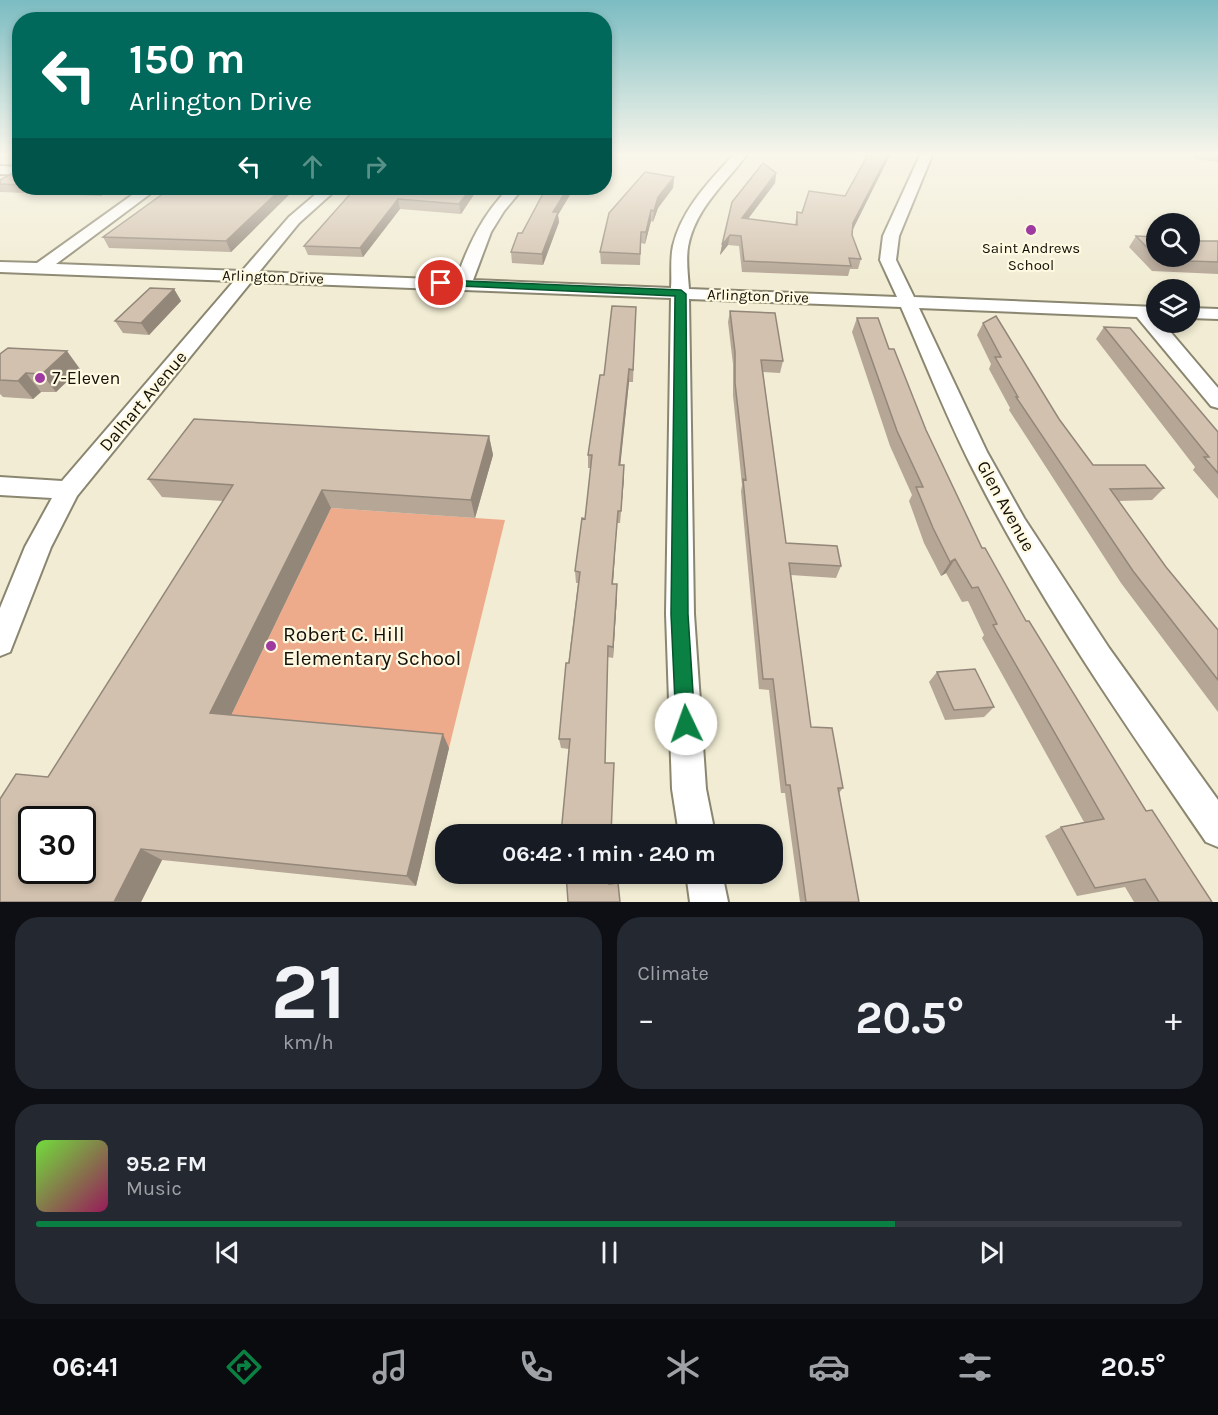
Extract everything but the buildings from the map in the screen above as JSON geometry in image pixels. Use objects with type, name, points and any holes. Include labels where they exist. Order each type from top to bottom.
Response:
[{"type":"street","points":[[41,268],[140,195]]},
{"type":"street","name":"Dalhart Avenue","points":[[0,643],[38,547],[68,490],[294,220],[323,195]]},
{"type":"street","points":[[463,284],[481,234],[502,201],[508,195]]},
{"type":"street","points":[[695,824],[689,789],[680,614],[680,248],[686,223],[704,195]]},
{"type":"street","name":"Glen Avenue","points":[[909,195],[891,236],[888,260],[988,477],[1047,578],[1124,696],[1218,830]]},
{"type":"street","name":"Arlington Drive","points":[[0,267],[1146,312]]},
{"type":"street","points":[[1200,313],[1218,314]]},
{"type":"street","points":[[1166,333],[1218,401]]},
{"type":"street","points":[[0,486],[68,490]]},
{"type":"street","points":[[706,884],[709,902]]},
{"type":"shaded area","points":[[331,508],[505,520],[449,748],[225,728]]},
{"type":"place","name":"Saint Andrews School","points":[[1031,230]]},
{"type":"place","name":"7-Eleven","points":[[40,378]]},
{"type":"place","name":"Robert C. Hill Elementary School","points":[[271,646]]},
{"type":"route","points":[[441,283],[681,294],[680,614],[686,724]]}]
